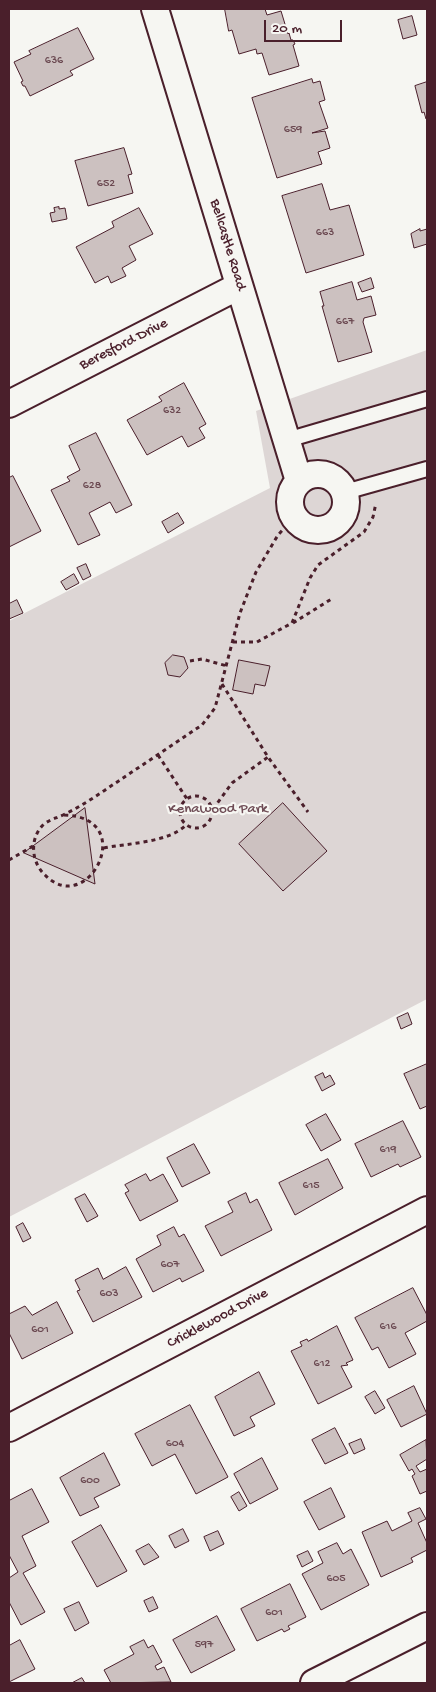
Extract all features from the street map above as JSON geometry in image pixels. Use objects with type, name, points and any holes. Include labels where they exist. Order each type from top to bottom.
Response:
[{"type":"street","name":"Bellcastle Road","points":[[155,9],[299,481]]},
{"type":"street","name":"Beresford Drive","points":[[9,404],[239,286]]},
{"type":"street","points":[[316,473],[325,474],[341,484],[345,492],[347,501],[342,519],[327,530],[308,529],[294,517],[290,495],[299,481],[316,473]]},
{"type":"street","name":"Cricklewood Drive","points":[[9,1428],[427,1210]]},
{"type":"street","points":[[314,1683],[427,1626]]},
{"type":"lane","points":[[287,440],[427,398]]},
{"type":"lane","points":[[345,492],[427,470]]},
{"type":"path","points":[[292,623],[310,578],[318,565],[364,532],[373,516],[376,502],[375,484]]},
{"type":"path","points":[[64,815],[202,725],[215,708],[232,642],[256,572],[278,535],[294,517]]},
{"type":"path","points":[[232,642],[257,642],[333,598]]},
{"type":"path","points":[[190,661],[202,659],[226,666]]},
{"type":"path","points":[[222,684],[268,757],[308,812]]},
{"type":"path","points":[[158,754],[187,799]]},
{"type":"path","points":[[186,826],[197,829],[202,828],[210,820],[212,809],[232,783],[268,757]]},
{"type":"path","points":[[186,826],[180,812],[187,799],[202,797],[212,809]]},
{"type":"path","points":[[64,815],[76,815],[90,823],[101,836],[104,848],[102,859],[93,874],[79,884],[56,883],[42,873],[34,858],[33,846],[43,825],[52,818],[64,815]]},
{"type":"path","points":[[104,848],[158,839],[179,833],[186,826]]},
{"type":"path","points":[[9,860],[33,846]]},
{"type":"green space","name":"Kenawood Park","points":[[427,350],[427,999],[9,1217],[9,621],[270,488],[256,411]]},
{"type":"building","points":[[225,9],[265,9],[267,15],[281,11],[288,34],[295,44],[293,45],[299,66],[269,75],[262,53],[257,54],[256,49],[239,54],[232,30],[229,31]]},
{"type":"building","points":[[412,16],[417,35],[403,39],[398,20]]},
{"type":"building","points":[[78,28],[94,59],[70,71],[73,75],[30,96],[21,82],[23,81],[14,62],[31,54],[29,51]]},
{"type":"building","points":[[312,79],[313,83],[320,81],[325,100],[319,102],[328,128],[312,133],[325,131],[330,148],[318,152],[322,164],[277,178],[252,98]]},
{"type":"building","points":[[427,82],[426,119],[424,112],[422,113],[415,86]]},
{"type":"building","points":[[124,148],[132,174],[128,175],[133,193],[88,206],[75,161]]},
{"type":"building","points":[[322,184],[330,210],[349,205],[364,255],[306,273],[282,196]]},
{"type":"building","points":[[59,207],[59,209],[65,208],[67,219],[52,222],[50,213],[55,212],[54,208]]},
{"type":"building","points":[[139,208],[153,234],[129,246],[136,260],[122,268],[126,276],[111,283],[108,276],[95,283],[76,247],[114,227],[112,222]]},
{"type":"building","points":[[420,229],[420,231],[427,229],[427,244],[414,248],[411,234]]},
{"type":"building","points":[[371,278],[374,288],[362,292],[358,283]]},
{"type":"building","points":[[352,282],[357,300],[371,296],[376,315],[364,318],[363,322],[372,352],[338,362],[322,306],[324,306],[320,292]]},
{"type":"building","points":[[184,383],[206,424],[199,428],[205,438],[188,447],[182,436],[147,455],[127,420],[162,401],[159,397]]},
{"type":"building","points":[[96,433],[132,505],[116,513],[110,502],[89,513],[100,535],[78,545],[51,490],[70,481],[67,477],[80,470],[69,446]]},
{"type":"building","points":[[13,476],[41,531],[9,547],[9,478]]},
{"type":"building","points":[[178,513],[184,523],[168,533],[162,522]]},
{"type":"building","points":[[86,564],[91,576],[83,580],[77,568]]},
{"type":"building","points":[[74,574],[79,583],[66,590],[61,582]]},
{"type":"building","points":[[17,600],[23,613],[9,619],[9,604]]},
{"type":"building","points":[[173,655],[184,657],[188,668],[180,677],[168,675],[165,663]]},
{"type":"building","points":[[239,660],[270,666],[265,686],[255,684],[253,694],[233,690]]},
{"type":"building","points":[[283,803],[327,851],[283,891],[239,844]]},
{"type":"building","points":[[85,808],[95,884],[24,853]]},
{"type":"building","points":[[408,1013],[412,1024],[401,1029],[397,1018]]},
{"type":"building","points":[[427,1064],[427,1106],[420,1109],[404,1074]]},
{"type":"building","points":[[323,1073],[325,1078],[330,1075],[335,1084],[322,1091],[315,1077]]},
{"type":"building","points":[[326,1114],[341,1140],[321,1151],[306,1125]]},
{"type":"building","points":[[403,1121],[421,1157],[400,1167],[398,1164],[371,1177],[355,1144]]},
{"type":"building","points":[[194,1144],[210,1173],[182,1187],[167,1158]]},
{"type":"building","points":[[328,1159],[343,1188],[295,1215],[279,1183]]},
{"type":"building","points":[[146,1174],[150,1181],[163,1174],[178,1201],[140,1221],[125,1193],[129,1191],[125,1185]]},
{"type":"building","points":[[246,1193],[250,1203],[257,1199],[272,1230],[221,1256],[205,1226],[233,1212],[228,1202]]},
{"type":"building","points":[[85,1194],[98,1216],[87,1222],[75,1199]]},
{"type":"building","points":[[23,1223],[31,1238],[23,1242],[16,1227]]},
{"type":"building","points":[[174,1227],[179,1237],[184,1234],[204,1271],[182,1282],[180,1278],[153,1292],[136,1259],[161,1245],[157,1236]]},
{"type":"building","points":[[126,1267],[142,1297],[93,1322],[77,1291],[80,1290],[75,1280],[98,1268],[103,1279]]},
{"type":"building","points":[[413,1288],[427,1315],[427,1321],[405,1333],[416,1354],[389,1368],[378,1347],[372,1350],[355,1318]]},
{"type":"building","points":[[57,1302],[73,1333],[22,1359],[9,1333],[9,1314],[25,1306],[32,1315]]},
{"type":"building","points":[[337,1326],[353,1360],[346,1363],[348,1365],[341,1366],[352,1387],[318,1404],[291,1351],[302,1346],[300,1342],[307,1339],[308,1341]]},
{"type":"building","points":[[259,1372],[275,1404],[250,1417],[255,1426],[234,1436],[215,1397]]},
{"type":"building","points":[[414,1386],[427,1414],[401,1427],[387,1400]]},
{"type":"building","points":[[375,1391],[385,1408],[375,1414],[365,1397]]},
{"type":"building","points":[[190,1405],[228,1477],[196,1494],[175,1454],[152,1466],[135,1434]]},
{"type":"building","points":[[335,1428],[348,1453],[325,1464],[312,1440]]},
{"type":"building","points":[[361,1439],[365,1449],[354,1454],[349,1444]]},
{"type":"building","points":[[426,1440],[427,1459],[416,1466],[420,1472],[427,1469],[427,1491],[420,1494],[412,1476],[415,1474],[412,1469],[409,1471],[400,1455]]},
{"type":"building","points":[[104,1453],[120,1485],[94,1498],[99,1507],[80,1516],[60,1478]]},
{"type":"building","points":[[262,1458],[278,1489],[250,1504],[234,1474]]},
{"type":"building","points":[[331,1488],[345,1517],[319,1530],[304,1502]]},
{"type":"building","points":[[32,1489],[49,1522],[22,1536],[36,1566],[23,1573],[45,1612],[21,1625],[9,1602],[9,1578],[18,1572],[9,1555],[9,1501]]},
{"type":"building","points":[[239,1492],[247,1506],[239,1511],[231,1497]]},
{"type":"building","points":[[420,1508],[426,1519],[418,1523],[427,1543],[427,1550],[411,1558],[413,1562],[381,1577],[362,1532],[387,1521],[392,1531],[412,1521],[408,1513]]},
{"type":"building","points":[[101,1525],[127,1571],[97,1587],[72,1542]]},
{"type":"building","points":[[183,1529],[189,1541],[175,1548],[169,1536]]},
{"type":"building","points":[[218,1531],[224,1544],[210,1551],[204,1537]]},
{"type":"building","points":[[337,1543],[343,1554],[351,1549],[369,1585],[321,1610],[302,1574],[323,1563],[318,1552]]},
{"type":"building","points":[[149,1544],[159,1557],[144,1565],[136,1551]]},
{"type":"building","points":[[308,1551],[313,1561],[302,1567],[297,1556]]},
{"type":"building","points":[[290,1584],[306,1617],[288,1626],[290,1629],[284,1632],[282,1629],[257,1641],[241,1609]]},
{"type":"building","points":[[153,1597],[158,1608],[149,1612],[144,1601]]},
{"type":"building","points":[[79,1602],[89,1623],[75,1631],[64,1609]]},
{"type":"building","points":[[217,1616],[235,1650],[191,1673],[173,1640]]},
{"type":"building","points":[[20,1640],[35,1669],[9,1682],[9,1646]]},
{"type":"building","points":[[144,1640],[148,1648],[153,1645],[162,1662],[155,1666],[157,1670],[164,1667],[171,1682],[111,1683],[104,1670],[134,1654],[130,1647]]},
{"type":"building","points":[[82,1678],[85,1683],[72,1683]]}]
